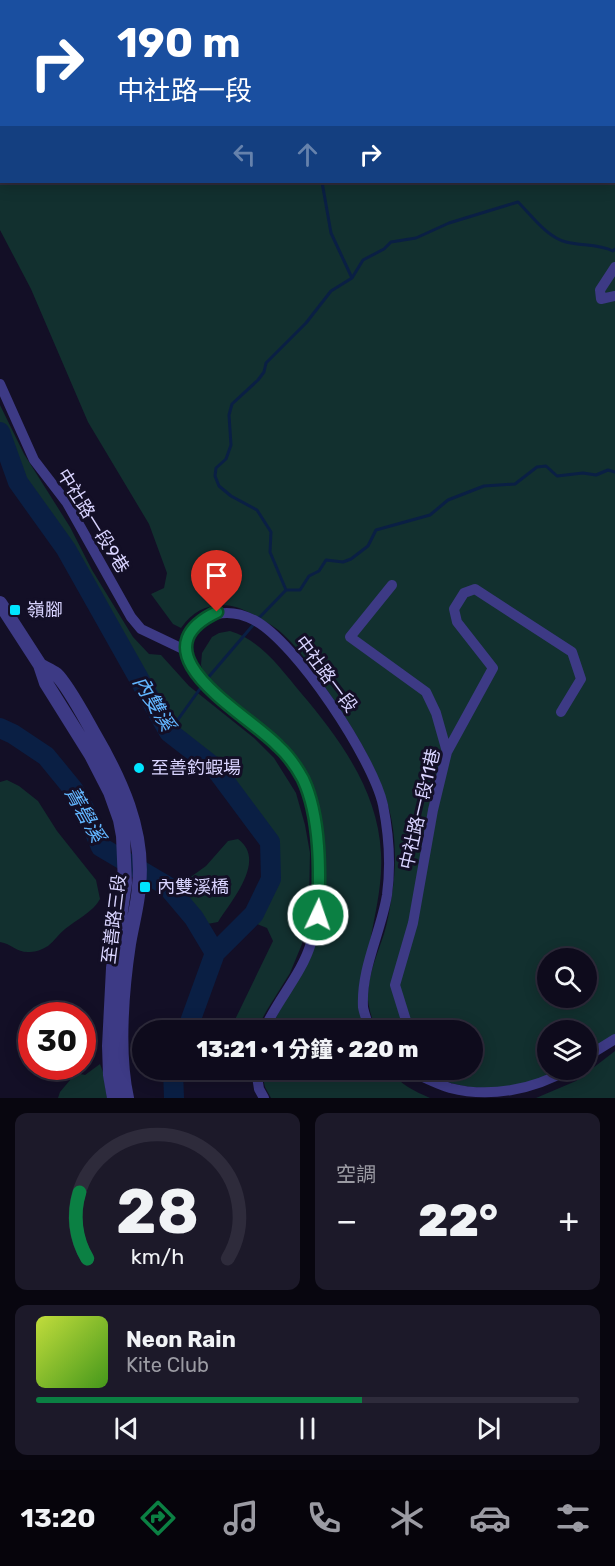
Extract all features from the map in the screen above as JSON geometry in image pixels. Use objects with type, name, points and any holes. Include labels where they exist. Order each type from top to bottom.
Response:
[{"type":"street","points":[[615,267],[600,290],[601,299],[615,296]]},
{"type":"street","name":"中社路一段9巷","points":[[0,384],[34,460],[67,503],[131,617],[141,629],[185,650]]},
{"type":"street","points":[[392,585],[350,637],[426,692],[436,712],[447,752]]},
{"type":"street","name":"中社路一段11巷","points":[[406,1020],[395,986],[413,922],[433,810],[447,752],[493,668],[457,622],[454,609],[464,593],[475,589],[572,652],[581,680],[561,712]]},
{"type":"street","name":"至善路三段","points":[[0,603],[40,665],[46,683],[91,755],[110,792],[140,885],[129,946],[124,1000],[122,1068],[128,1098]]},
{"type":"street","name":"中社路一段","points":[[185,650],[190,631],[201,620],[217,612],[234,613],[254,620],[285,645],[310,674],[363,756],[382,802],[390,863],[387,897],[366,974],[363,1008],[367,1020]]},
{"type":"street","points":[[185,650],[191,668],[206,686],[279,746],[302,778],[311,803],[320,878],[318,915],[310,946],[269,1020]]},
{"type":"street","name":"至善路三段","points":[[114,1098],[110,1075],[110,1007],[116,937],[124,883],[132,855]]},
{"type":"street","points":[[597,1050],[615,1039]]},
{"type":"street","points":[[258,1080],[264,1098]]},
{"type":"street","points":[[434,1080],[449,1088],[478,1092],[511,1091],[546,1080]]},
{"type":"green space","points":[[0,183],[615,183],[615,1034],[597,1046],[597,1020],[537,1020],[537,1079],[506,1087],[470,1087],[442,1080],[483,1080],[483,1020],[373,1020],[368,1000],[369,983],[388,919],[395,858],[394,834],[389,810],[374,769],[351,727],[325,687],[297,648],[279,630],[242,609],[223,605],[205,608],[188,619],[181,628],[173,624],[151,594],[164,588],[167,573],[149,524],[88,422],[31,289],[0,230]]},
{"type":"green space","points":[[0,405],[24,454],[70,527],[92,570],[133,637],[149,654],[161,655],[189,686],[254,738],[274,758],[296,793],[310,853],[309,902],[302,944],[290,973],[262,1020],[235,1020],[273,941],[267,928],[257,924],[259,911],[268,896],[276,863],[275,847],[267,828],[214,760],[158,708],[68,548],[21,472],[0,424]]},
{"type":"green space","points":[[230,631],[251,641],[270,656],[286,674],[343,747],[365,787],[373,808],[378,830],[381,865],[369,948],[365,1020],[275,1020],[314,949],[316,805],[308,781],[283,744],[258,720],[223,695],[204,675],[201,665],[202,653],[212,637]]},
{"type":"green space","points":[[7,780],[38,801],[57,831],[96,880],[100,899],[93,908],[65,929],[48,946],[32,952],[25,952],[0,942],[0,782]]},
{"type":"green space","points":[[238,839],[246,848],[249,858],[244,880],[218,922],[207,924],[176,891],[178,886],[206,866],[228,841]]},
{"type":"green space","points":[[615,1051],[615,1098],[536,1098],[577,1080],[597,1080],[597,1065]]},
{"type":"green space","points":[[100,1064],[107,1098],[58,1098],[70,1080],[96,1080],[96,1067]]},
{"type":"green space","points":[[263,1080],[399,1080],[430,1098],[271,1098]]},
{"type":"waterway","points":[[322,183],[331,233],[352,278]]},
{"type":"waterway","points":[[286,590],[270,552],[271,532],[257,510],[231,496],[219,486],[215,476],[216,468],[226,459],[231,445],[229,415],[232,404],[258,380],[264,372],[266,363],[306,323],[331,291],[352,278],[363,260],[384,249],[391,242],[416,238],[449,223],[518,202],[552,236],[566,242],[602,247],[613,251],[615,249]]},
{"type":"waterway","name":"內雙溪","points":[[0,432],[18,482],[66,549],[169,732],[215,768],[270,842],[271,879],[254,914],[215,953],[191,1020]]},
{"type":"waterway","points":[[258,619],[286,590],[300,590],[309,576],[319,571],[326,560],[343,562],[351,559],[368,546],[376,530],[430,515],[448,500],[484,486],[515,484],[537,467],[546,466],[557,476],[583,473],[596,475],[608,470],[615,472]]},
{"type":"waterway","points":[[206,680],[254,624]]},
{"type":"waterway","points":[[169,732],[202,686]]},
{"type":"waterway","name":"菁礐溪","points":[[0,728],[46,756],[73,789],[101,847],[167,886],[194,918],[215,953]]},
{"type":"waterway","points":[[173,1080],[174,1098]]},
{"type":"place","name":"嶺腳","points":[[15,610]]},
{"type":"place","name":"至善釣蝦場","points":[[139,768]]},
{"type":"place","name":"內雙溪橋","points":[[145,887]]},
{"type":"route","points":[[217,612],[201,620],[190,631],[185,650],[191,668],[206,686],[279,746],[302,778],[311,803],[316,835],[320,878],[318,915]]}]
